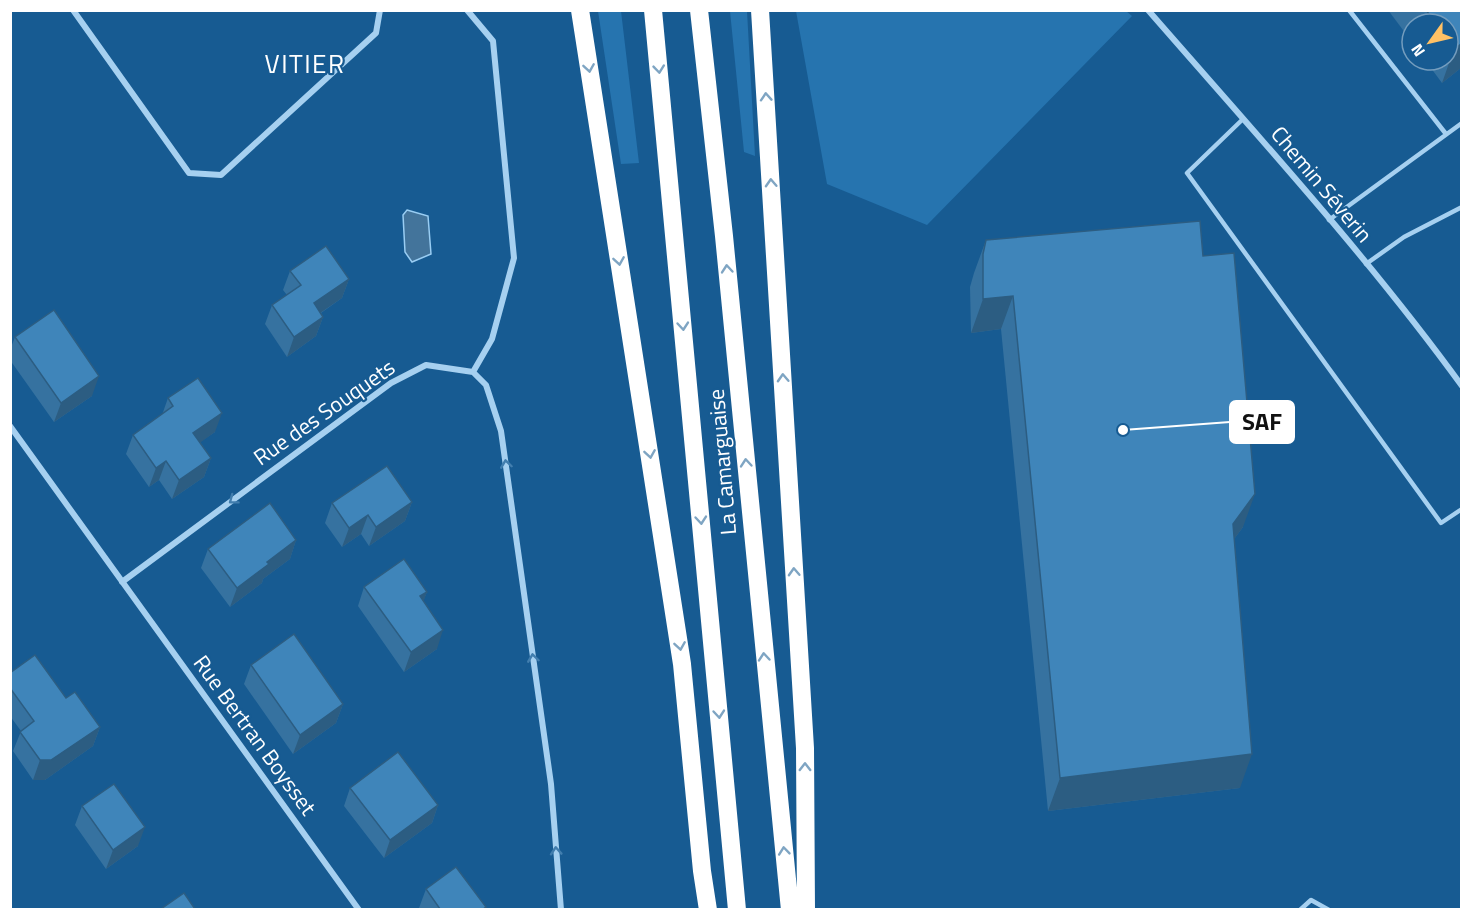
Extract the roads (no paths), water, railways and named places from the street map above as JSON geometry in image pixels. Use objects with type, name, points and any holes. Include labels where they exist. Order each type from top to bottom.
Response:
[{"type":"highway","points":[[580,10],[682,664],[702,871],[708,909]]},
{"type":"highway","name":"La Camarguaise","points":[[653,10],[738,909]]},
{"type":"highway","name":"La Camarguaise","points":[[699,10],[725,248],[790,909]]},
{"type":"highway","points":[[760,10],[805,747],[806,909]]},
{"type":"street","points":[[73,10],[189,173],[221,175],[376,33],[380,10]]},
{"type":"street","points":[[467,10],[492,40],[514,258],[492,339],[473,372],[486,385],[501,431],[551,784],[561,909]]},
{"type":"street","name":"Chemin Séverin","points":[[1148,10],[1424,333],[1461,386]]},
{"type":"street","name":"Rue des Souquets","points":[[122,582],[391,383],[426,365],[473,372]]},
{"type":"street","points":[[10,426],[122,582]]},
{"type":"street","name":"Rue Bertran Boysset","points":[[122,582],[359,909]]},
{"type":"lane","points":[[1349,10],[1446,134]]},
{"type":"lane","points":[[1243,119],[1187,173],[1441,523],[1461,509]]},
{"type":"lane","points":[[1329,220],[1461,123]]},
{"type":"lane","points":[[1366,264],[1404,237],[1461,207]]},
{"type":"lane","points":[[1300,909],[1311,900],[1329,909]]},
{"type":"place","name":"SAF","points":[[1123,430]]},
{"type":"district","name":"VITIER","points":[[305,64]]}]
